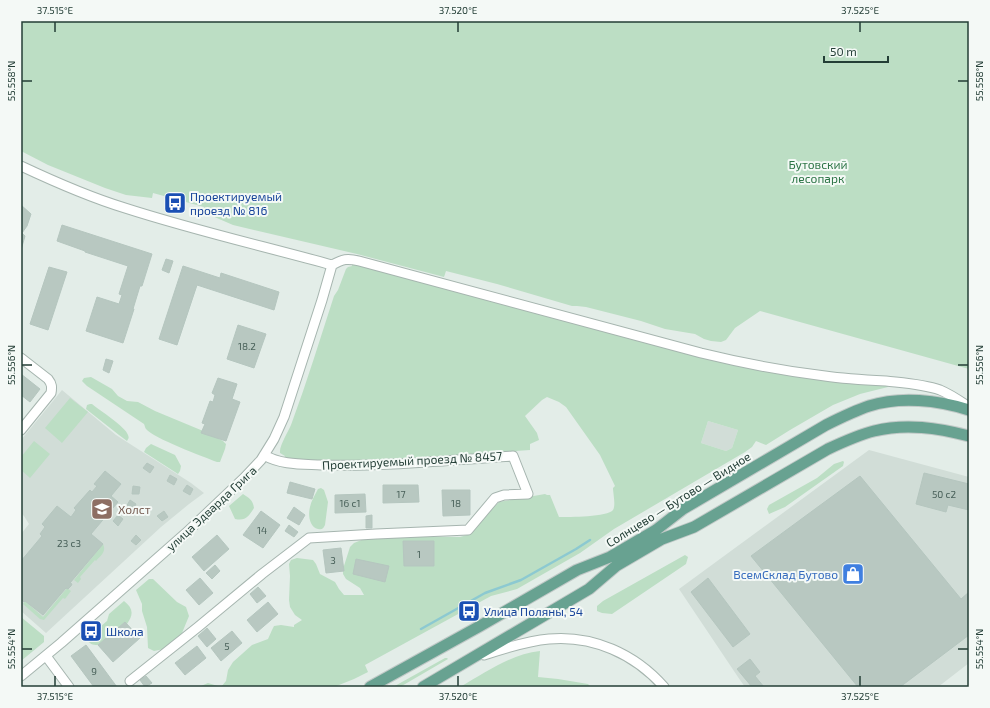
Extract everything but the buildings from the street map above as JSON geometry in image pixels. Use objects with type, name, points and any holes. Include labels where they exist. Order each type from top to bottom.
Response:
[{"type":"main road","name":"Солнцево — Бутово — Видное","points":[[370,687],[578,570],[610,557],[656,530],[683,509],[826,425],[848,414],[877,404],[914,400],[948,404],[969,410]]},
{"type":"main road","name":"Солнцево — Бутово — Видное","points":[[423,687],[589,589],[616,566],[662,539],[694,527],[838,444],[862,434],[899,427],[922,427],[969,436]]},
{"type":"street","points":[[21,166],[75,190],[124,208],[214,234],[332,265],[343,260],[351,259],[694,350],[786,371],[910,383],[932,387],[942,390],[969,407]]},
{"type":"street","name":"улица Эдварда Грига","points":[[21,676],[46,656],[186,533],[244,478],[264,455],[274,439],[284,417],[332,265]]},
{"type":"street","points":[[21,358],[48,379],[51,382],[52,388],[51,393],[21,430]]},
{"type":"street","name":"Проектируемый проезд № 8457","points":[[130,681],[308,538],[468,530],[495,498],[504,495],[528,494],[512,456],[342,465],[277,461],[264,455]]},
{"type":"street","points":[[474,658],[505,648],[536,641],[555,639],[582,640],[606,646],[628,656],[651,673],[664,687]]},
{"type":"street","points":[[46,656],[69,687]]},
{"type":"shaded area","name":"Холст","points":[[62,390],[116,435],[204,493],[161,527],[46,633],[21,611],[21,534],[29,524],[21,513],[21,440]]},
{"type":"shaded area","points":[[708,421],[738,430],[732,448],[726,451],[701,443]]},
{"type":"shaded area","points":[[869,450],[969,477],[969,663],[938,687],[745,687],[679,589]]},
{"type":"green space","name":"Бутовский лесопарк","points":[[21,21],[969,21],[969,369],[760,311],[735,328],[726,340],[721,342],[711,341],[695,334],[665,329],[641,321],[586,307],[572,306],[446,271],[444,277],[357,254],[233,225],[203,212],[204,207],[153,193],[152,198],[126,195],[105,188],[48,165],[21,151]]},
{"type":"green space","points":[[352,264],[702,356],[888,385],[888,387],[860,394],[833,405],[766,445],[756,441],[752,447],[745,452],[614,529],[580,553],[517,589],[491,596],[365,665],[368,672],[334,687],[221,687],[226,681],[228,670],[233,662],[252,645],[268,639],[274,626],[281,625],[294,627],[294,625],[302,620],[295,615],[290,607],[289,564],[291,560],[297,558],[313,560],[320,574],[335,582],[344,595],[364,595],[360,588],[346,579],[343,574],[343,569],[350,547],[354,543],[364,539],[381,536],[460,537],[467,535],[472,531],[499,502],[545,494],[550,495],[559,517],[604,514],[613,510],[613,488],[615,486],[600,455],[566,407],[547,397],[525,416],[537,433],[539,440],[530,444],[530,450],[366,461],[317,461],[284,458],[285,456],[280,453],[281,447],[297,409],[334,296],[338,290],[346,269],[352,266]],"holes":[[[708,421],[738,430],[732,448],[726,451],[701,443]]]},
{"type":"green space","points":[[91,377],[112,389],[118,396],[127,401],[138,402],[223,441],[226,444],[220,462],[179,447],[151,433],[146,429],[144,424],[87,386],[82,381],[84,378]]},
{"type":"green space","points":[[70,398],[88,412],[62,443],[45,428]]},
{"type":"green space","points":[[90,404],[123,428],[129,438],[127,441],[86,409],[87,405]]},
{"type":"green space","points":[[34,441],[50,454],[30,478],[21,470],[21,457]]},
{"type":"green space","points":[[151,444],[175,455],[181,466],[178,474],[144,452]]},
{"type":"green space","points":[[843,461],[843,466],[785,507],[769,514],[767,509],[769,505],[817,478],[834,464]]},
{"type":"green space","points":[[321,488],[324,490],[328,502],[325,525],[323,528],[318,529],[311,523],[309,513],[312,500],[318,489]]},
{"type":"green space","points":[[243,494],[252,501],[254,508],[246,518],[235,519],[229,506]]},
{"type":"green space","points":[[103,544],[104,549],[102,554],[80,577],[81,579],[78,583],[74,580]]},
{"type":"green space","points":[[685,555],[688,557],[686,564],[612,614],[597,611],[597,606],[603,601]]},
{"type":"green space","points":[[149,579],[153,579],[177,602],[186,607],[189,616],[182,633],[164,649],[154,651],[148,648],[147,627],[142,611],[142,604],[136,590]]},
{"type":"green space","points":[[67,588],[71,591],[44,620],[40,619],[23,604],[25,601],[43,617]]},
{"type":"green space","points":[[124,601],[132,611],[131,617],[127,624],[125,622],[98,645],[90,643],[86,639],[107,621],[109,614]]},
{"type":"green space","points":[[21,617],[44,636],[44,642],[21,661]]},
{"type":"green space","points":[[540,651],[538,677],[588,684],[591,687],[460,687],[509,660]]},
{"type":"green space","points":[[445,658],[448,659],[400,687],[393,687]]},
{"type":"green space","points":[[208,683],[221,687],[201,687]]},
{"type":"waterway","points":[[421,629],[485,593],[521,580],[590,540]]},
{"type":"place","name":"Проектируемый проезд № 816","points":[[175,203]]},
{"type":"place","name":"Холст","points":[[102,509]]},
{"type":"place","name":"ВсемСклад Бутово","points":[[853,574]]},
{"type":"place","name":"Улица Поляны, 54","points":[[469,611]]},
{"type":"place","name":"Школа","points":[[91,631]]}]
